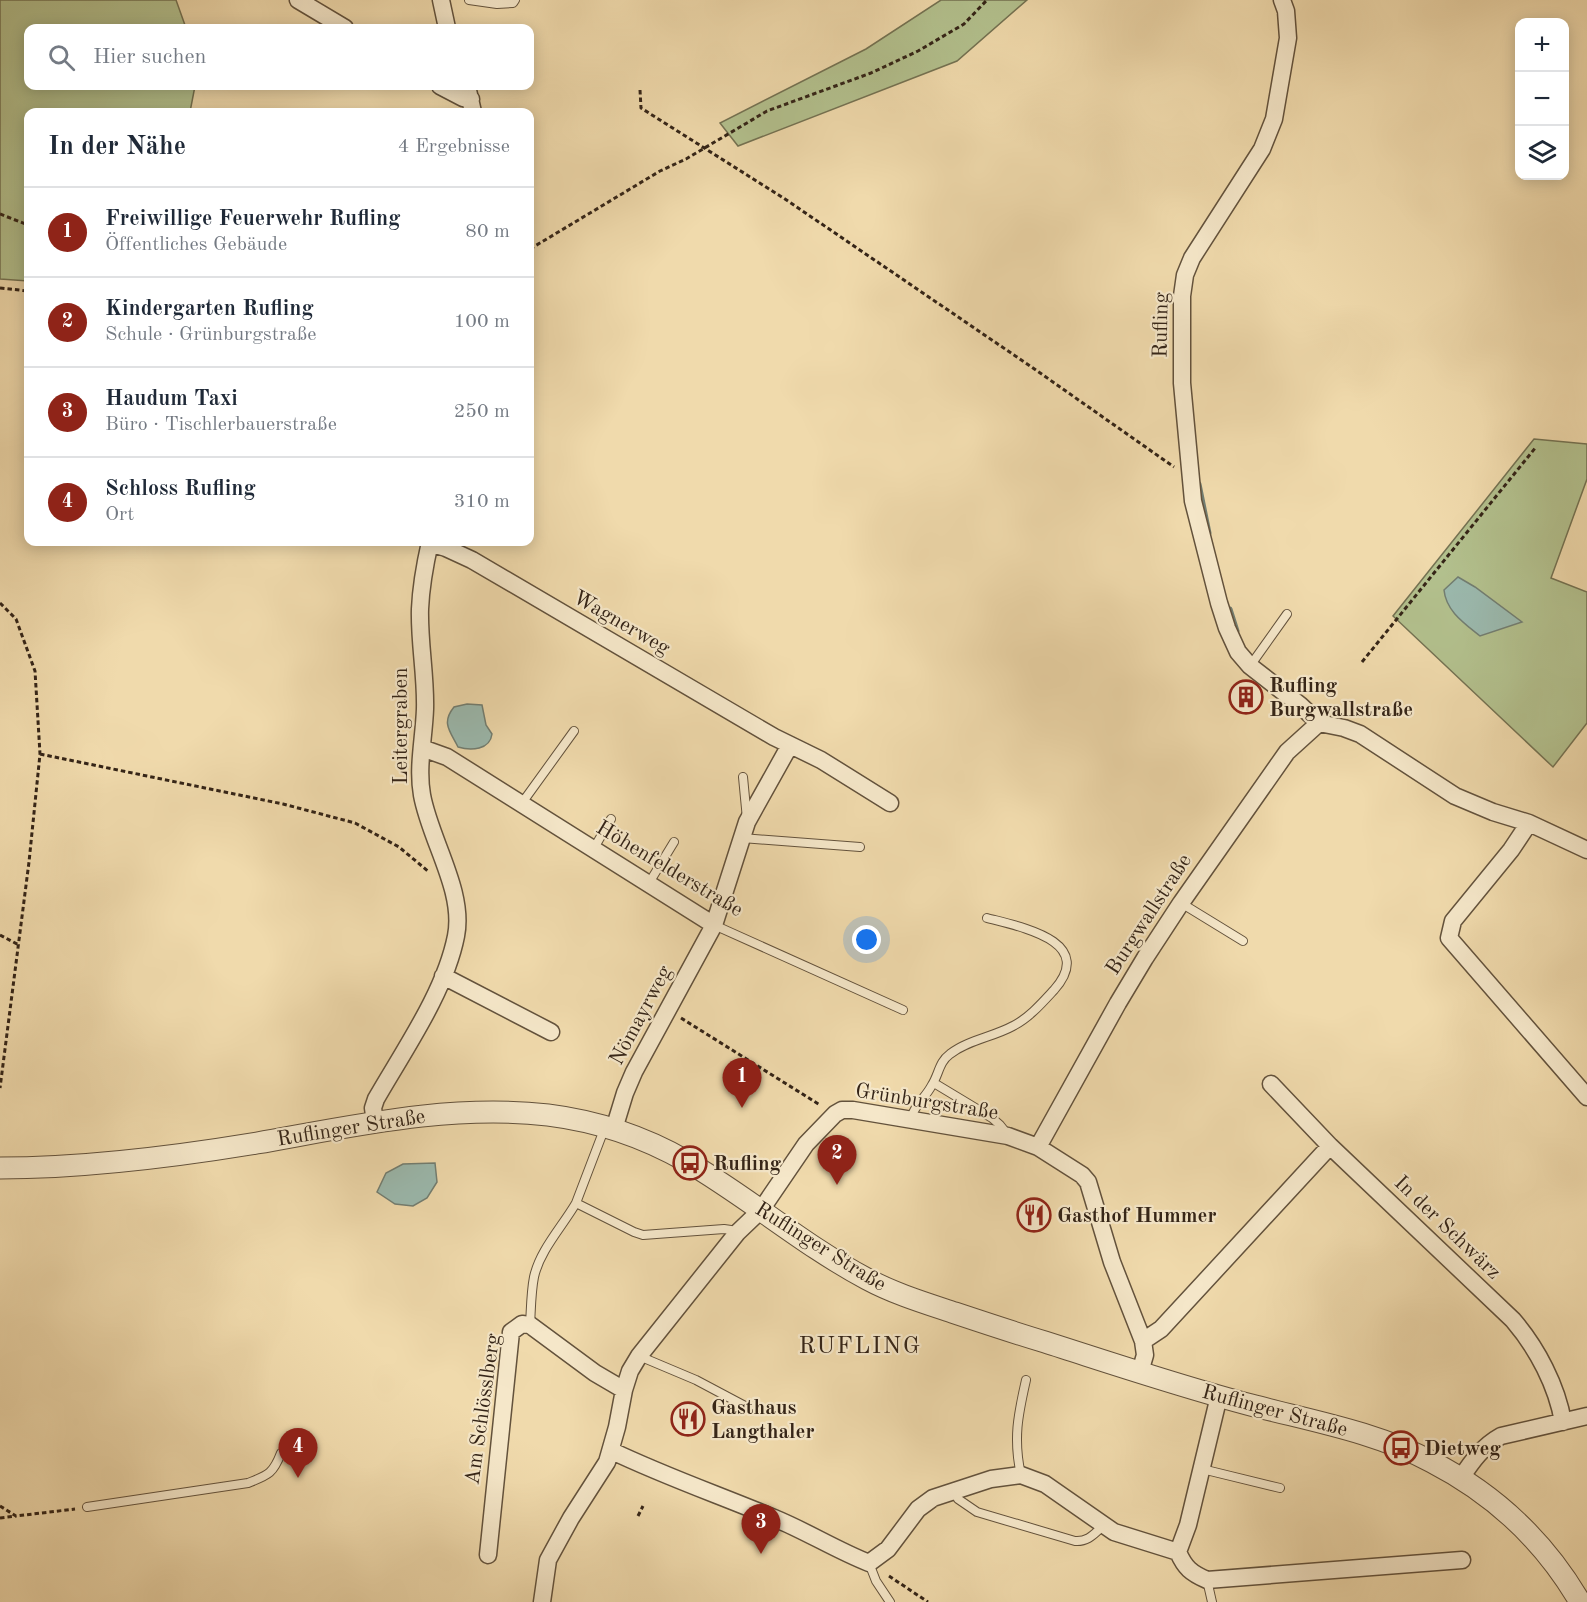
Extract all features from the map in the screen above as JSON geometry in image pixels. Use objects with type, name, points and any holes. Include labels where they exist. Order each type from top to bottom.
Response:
[{"type":"street","points":[[298,0],[338,24]]},
{"type":"street","points":[[441,0],[446,24]]},
{"type":"street","name":"Rufling","points":[[1250,666],[1238,652],[1227,628],[1193,501],[1182,383],[1182,296],[1185,275],[1192,258],[1262,149],[1274,119],[1288,38],[1286,11],[1282,0]]},
{"type":"street","points":[[448,90],[463,98],[471,99]]},
{"type":"street","name":"Leitergraben","points":[[375,1122],[373,1108],[376,1099],[416,1030],[443,976],[456,935],[458,915],[453,892],[422,796],[420,776],[425,678],[420,611],[428,546]]},
{"type":"street","name":"Wagnerweg","points":[[440,546],[472,560],[790,745],[821,760],[890,803]]},
{"type":"street","points":[[1250,666],[1319,723],[1360,734],[1455,796],[1484,809],[1528,823],[1587,850]]},
{"type":"street","name":"Burgwallstraße","points":[[1038,1147],[1123,994],[1180,903],[1287,752],[1319,723]]},
{"type":"street","points":[[714,925],[745,830],[790,745]]},
{"type":"street","name":"Höhenfelderstraße","points":[[422,748],[447,757],[714,925]]},
{"type":"street","points":[[1528,823],[1511,850],[1453,921],[1449,938],[1587,1097]]},
{"type":"street","name":"Nömayrweg","points":[[609,1128],[634,1072],[714,925]]},
{"type":"street","points":[[443,976],[551,1032]]},
{"type":"street","name":"In der Schwärz","points":[[1271,1083],[1330,1146],[1524,1332],[1557,1395],[1563,1422]]},
{"type":"street","name":"Grünburgstraße","points":[[542,1602],[546,1570],[554,1546],[612,1451],[624,1390],[630,1371],[639,1356],[737,1233],[761,1210],[806,1144],[835,1114],[842,1110],[1008,1136],[1038,1147],[1082,1175],[1088,1182],[1112,1262],[1143,1341]]},
{"type":"street","name":"Ruflinger Straße","points":[[0,1168],[93,1164],[199,1151],[375,1122],[455,1112],[488,1111],[554,1116],[609,1128],[646,1141],[690,1163],[850,1270],[893,1291],[1021,1335],[1140,1372],[1389,1443],[1433,1462],[1461,1478],[1505,1511],[1555,1563],[1580,1602]]},
{"type":"street","points":[[1140,1372],[1145,1355],[1143,1341],[1161,1329],[1330,1146]]},
{"type":"street","name":"Am Schlösslberg","points":[[488,1554],[509,1346],[512,1332],[516,1327],[522,1324],[530,1325],[595,1373],[624,1390]]},
{"type":"street","points":[[1178,1552],[1188,1525],[1219,1396]]},
{"type":"street","points":[[1461,1478],[1481,1450],[1501,1436],[1587,1416]]},
{"type":"street","points":[[612,1451],[687,1484],[775,1518],[841,1552],[869,1563],[882,1556],[922,1505],[953,1490],[991,1479],[1021,1475],[1045,1484],[1114,1532],[1178,1552],[1191,1573],[1207,1580],[1462,1560]]},
{"type":"lane","points":[[469,0],[496,4],[513,3],[514,0]]},
{"type":"lane","points":[[1250,666],[1287,614]]},
{"type":"lane","points":[[522,803],[574,731]]},
{"type":"lane","points":[[743,777],[745,830],[860,847]]},
{"type":"lane","points":[[594,848],[611,819]]},
{"type":"lane","points":[[649,883],[674,842]]},
{"type":"lane","points":[[1180,903],[1242,941]]},
{"type":"lane","points":[[910,1120],[914,1107],[934,1083],[940,1066],[951,1052],[1013,1026],[1046,999],[1061,982],[1066,972],[1069,963],[1066,956],[1050,939],[1039,933],[987,918]]},
{"type":"lane","name":"Höhenfelderstraße","points":[[714,925],[903,1010]]},
{"type":"lane","points":[[934,1083],[992,1118],[1008,1136]]},
{"type":"lane","points":[[530,1325],[537,1266],[576,1203],[609,1128]]},
{"type":"lane","points":[[576,1203],[634,1232],[643,1234],[724,1230],[737,1233]]},
{"type":"lane","points":[[639,1356],[696,1380],[745,1406]]},
{"type":"lane","points":[[1021,1475],[1016,1443],[1017,1423],[1026,1380]]},
{"type":"lane","points":[[87,1507],[248,1483],[268,1475],[275,1468],[281,1453]]},
{"type":"lane","points":[[1202,1469],[1280,1488]]},
{"type":"lane","points":[[953,1490],[958,1499],[977,1512],[1075,1541],[1083,1542],[1089,1539],[1103,1526]]},
{"type":"lane","points":[[869,1563],[876,1581],[890,1602]]},
{"type":"lane","points":[[1207,1580],[1212,1602]]},
{"type":"path","points":[[534,247],[660,171],[686,159],[701,148],[767,111],[871,73],[918,51],[964,24],[987,0]]},
{"type":"path","points":[[640,90],[641,108],[804,212],[1190,478]]},
{"type":"path","points":[[0,214],[24,223]]},
{"type":"path","points":[[0,288],[24,291]]},
{"type":"path","points":[[1362,662],[1536,447]]},
{"type":"path","points":[[0,603],[16,619],[34,671],[40,754],[29,862],[0,1088]]},
{"type":"path","points":[[40,754],[283,804],[355,823],[399,847],[453,892]]},
{"type":"path","points":[[0,935],[19,945]]},
{"type":"path","points":[[669,1011],[835,1114]]},
{"type":"path","points":[[0,1506],[16,1516]]},
{"type":"path","points":[[638,1516],[643,1506]]},
{"type":"path","points":[[0,1518],[87,1507]]},
{"type":"path","points":[[869,1563],[928,1602]]},
{"type":"green space","points":[[0,0],[176,0],[185,24],[24,24],[24,90],[194,90],[191,108],[24,108],[24,281],[0,279]]},
{"type":"green space","points":[[941,0],[1027,0],[957,61],[738,146],[720,123],[866,49]]},
{"type":"green space","points":[[1534,439],[1587,444],[1587,479],[1551,578],[1587,592],[1587,723],[1553,767],[1393,616]]},
{"type":"water","points":[[1458,577],[1522,622],[1480,636],[1457,616],[1445,597],[1444,590]]},
{"type":"water","points":[[467,704],[482,705],[486,725],[492,734],[488,743],[479,748],[458,747],[448,727],[448,718],[454,707]]},
{"type":"water","points":[[435,1163],[437,1182],[427,1198],[413,1206],[395,1204],[377,1192],[386,1173],[403,1164]]},
{"type":"waterway","points":[[1199,484],[1209,533]]},
{"type":"waterway","points":[[1230,609],[1237,631]]},
{"type":"place","name":"Rufling Burgwallstraße","points":[[1246,697]]},
{"type":"place","name":"Freiwillige Feuerwehr Rufling","points":[[742,1108]]},
{"type":"place","name":"Rufling","points":[[690,1163]]},
{"type":"place","name":"Kindergarten Rufling","points":[[837,1185]]},
{"type":"place","name":"Gasthof Hummer","points":[[1034,1215]]},
{"type":"place","name":"Gasthaus Langthaler","points":[[688,1419]]},
{"type":"place","name":"Dietweg","points":[[1401,1448]]},
{"type":"place","name":"Schloss Rufling","points":[[298,1478]]},
{"type":"place","name":"Haudum Taxi","points":[[761,1554]]},
{"type":"district","name":"RUFLING","points":[[860,1345]]}]
